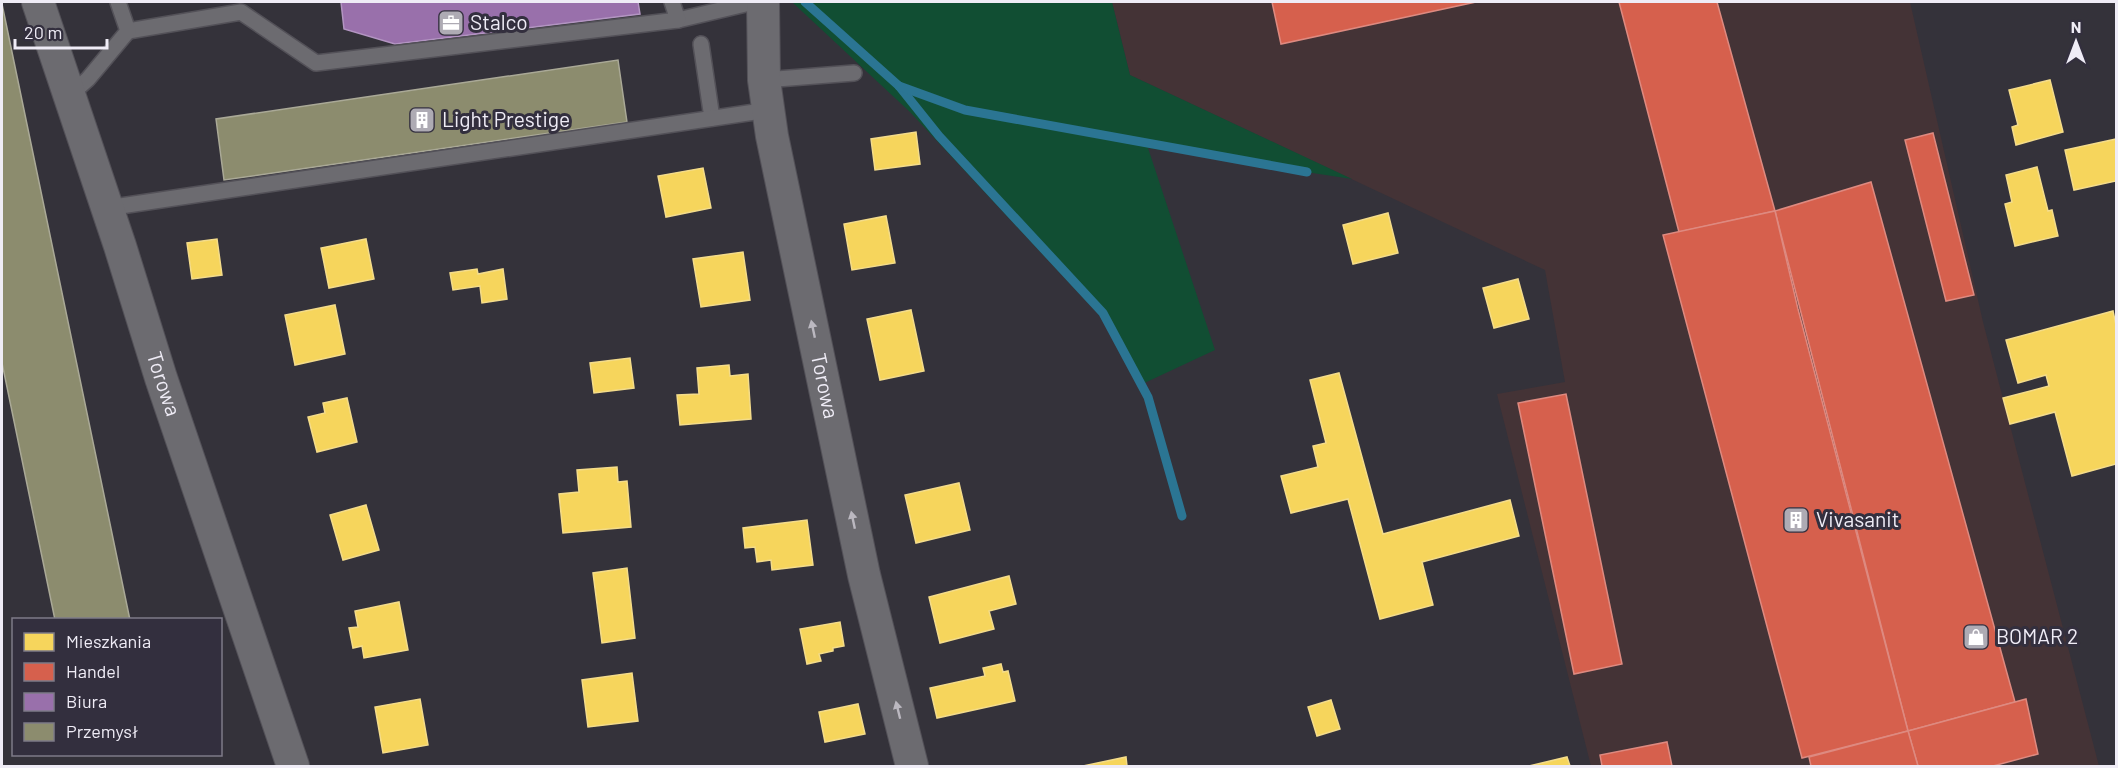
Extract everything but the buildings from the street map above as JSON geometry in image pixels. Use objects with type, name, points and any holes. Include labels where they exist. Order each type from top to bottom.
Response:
[{"type":"street","name":"Torowa","points":[[38,2],[161,378],[293,766]]},
{"type":"street","name":"Torowa","points":[[763,2],[764,80],[772,136],[864,575],[912,766]]},
{"type":"lane","points":[[118,2],[128,31]]},
{"type":"lane","points":[[672,2],[678,20]]},
{"type":"lane","points":[[69,96],[88,79],[128,31],[241,12],[316,63],[678,20],[754,2]]},
{"type":"lane","points":[[701,44],[712,118]]},
{"type":"lane","points":[[764,80],[854,73]]},
{"type":"lane","points":[[107,208],[768,110]]},
{"type":"shaded area","points":[[1112,2],[1910,2],[1983,322],[2099,766],[1591,766],[1497,394],[1565,382],[1545,270],[1130,75]]},
{"type":"green space","points":[[792,2],[1112,2],[1130,75],[1352,179],[1148,148],[1215,350],[1138,386],[1101,317],[910,112]]},
{"type":"waterway","points":[[805,2],[899,86],[939,136],[1103,313],[1148,397],[1182,516]]},
{"type":"waterway","points":[[899,86],[965,110],[1307,172]]},
{"type":"place","name":"Stalco","points":[[451,23]]},
{"type":"place","name":"Light Prestige","points":[[422,120]]},
{"type":"place","name":"Vivasanit","points":[[1796,520]]},
{"type":"place","name":"BOMAR 2","points":[[1976,637]]}]
